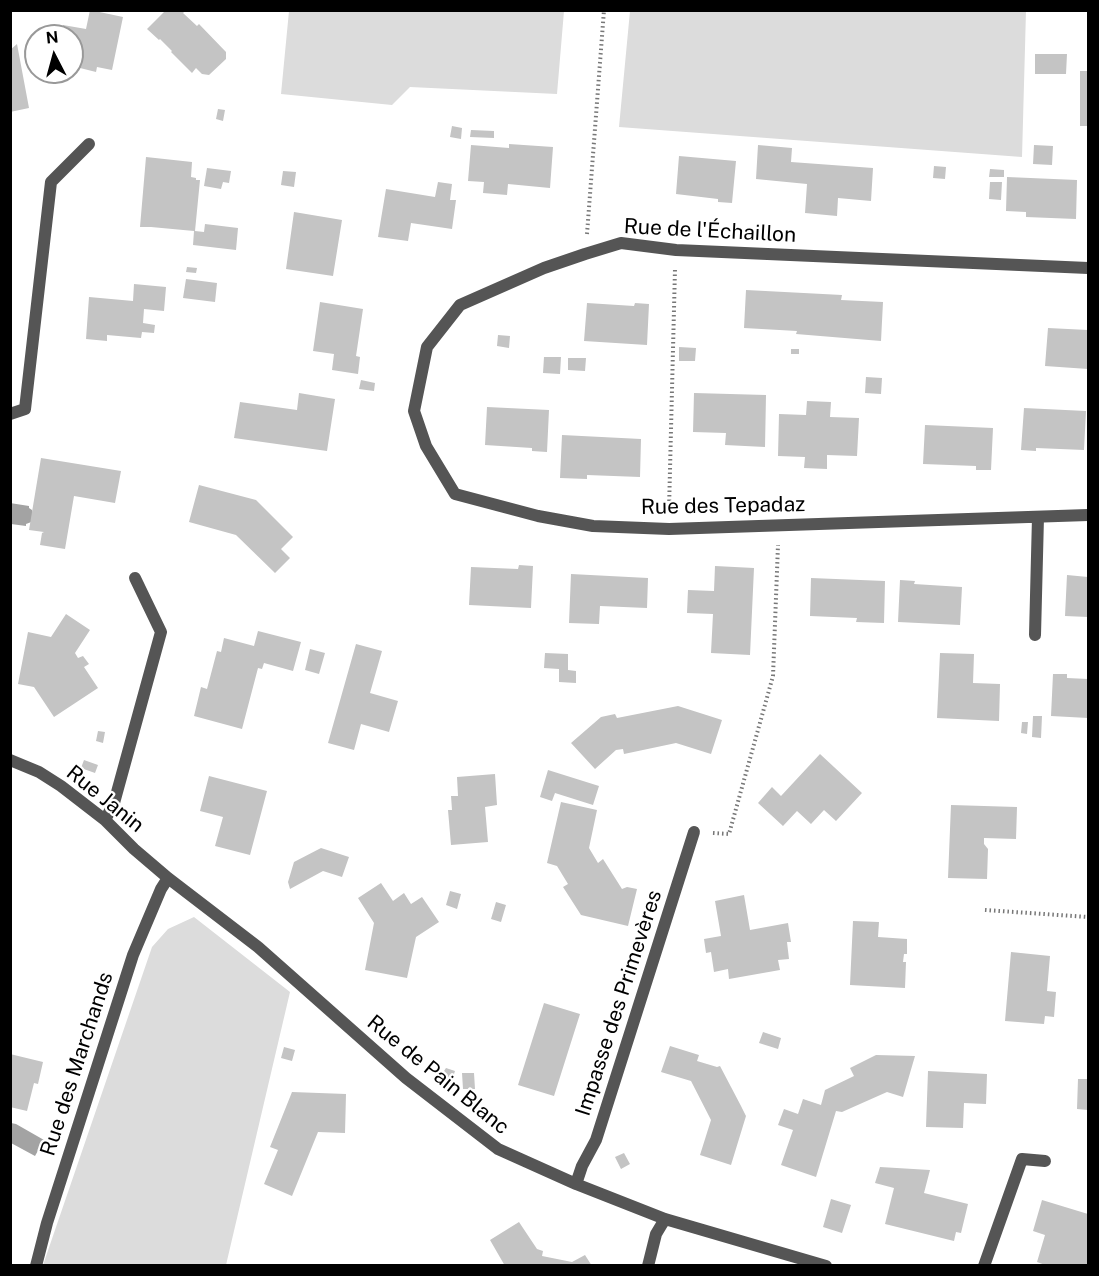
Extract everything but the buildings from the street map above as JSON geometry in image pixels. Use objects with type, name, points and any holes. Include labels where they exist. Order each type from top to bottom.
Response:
[{"type":"street","points":[[10,414],[25,409],[51,182],[89,144]]},
{"type":"street","name":"Rue de l'Échaillon","points":[[414,411],[427,347],[460,305],[544,268],[621,243],[676,250],[1089,268]]},
{"type":"street","name":"Rue des Tepadaz","points":[[414,411],[426,446],[455,494],[538,516],[593,526],[669,529],[1089,515]]},
{"type":"street","points":[[1035,635],[1038,516]]},
{"type":"street","points":[[105,820],[114,803],[161,632],[135,578]]},
{"type":"street","name":"Rue Janin","points":[[10,760],[39,772],[61,786],[105,820],[168,878]]},
{"type":"street","name":"Impasse des Primevères","points":[[576,1184],[582,1166],[596,1140],[694,832]]},
{"type":"street","name":"Rue de Pain Blanc","points":[[168,878],[258,947],[406,1078],[498,1149],[576,1184],[665,1219],[826,1266]]},
{"type":"street","name":"Rue des Marchands","points":[[36,1266],[47,1223],[133,955],[161,889],[168,878]]},
{"type":"street","points":[[984,1266],[1022,1159],[1045,1161]]},
{"type":"street","points":[[648,1266],[656,1234],[665,1219]]},
{"type":"path","points":[[585,254],[604,10]]},
{"type":"path","points":[[669,529],[676,250]]},
{"type":"path","points":[[694,832],[729,834],[773,676],[779,525]]},
{"type":"path","points":[[985,910],[1089,917]]},
{"type":"shaded area","points":[[289,11],[564,11],[557,94],[410,87],[392,105],[281,94]]},
{"type":"shaded area","points":[[630,11],[1026,11],[1022,157],[619,127]]},
{"type":"shaded area","points":[[10,503],[29,506],[34,521],[26,526],[11,524]]},
{"type":"shaded area","points":[[194,917],[290,992],[226,1265],[43,1265],[152,947],[168,929]]},
{"type":"shaded area","points":[[11,1123],[44,1140],[35,1156],[11,1143]]}]
